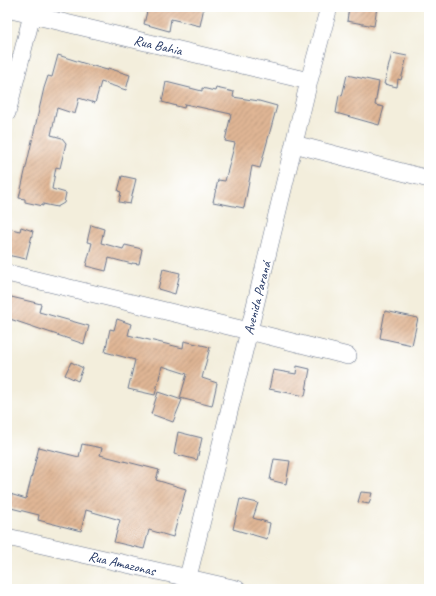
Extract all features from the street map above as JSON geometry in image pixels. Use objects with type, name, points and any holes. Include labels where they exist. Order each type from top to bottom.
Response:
[{"type":"street","name":"Avenida Paraná","points":[[186,583],[249,331],[309,81],[329,7]]},
{"type":"street","name":"Rua Bahia","points":[[7,9],[33,11],[309,81]]},
{"type":"street","points":[[7,113],[33,11]]},
{"type":"street","points":[[294,144],[429,179]]},
{"type":"street","points":[[7,273],[348,356]]},
{"type":"street","name":"Rua Amazonas","points":[[7,537],[186,583],[237,589]]},
{"type":"building","points":[[148,7],[204,7],[200,26],[171,19],[169,31],[144,24]]},
{"type":"building","points":[[349,7],[377,7],[374,26],[347,21]]},
{"type":"building","points":[[392,53],[407,56],[401,80],[398,79],[397,87],[384,84]]},
{"type":"building","points":[[58,55],[107,70],[108,68],[130,75],[126,90],[101,82],[95,103],[79,98],[75,114],[57,108],[51,135],[62,138],[66,143],[60,168],[56,167],[52,189],[66,193],[64,203],[57,207],[25,202],[25,199],[19,198],[44,88],[48,76],[52,77]]},
{"type":"building","points":[[347,75],[379,82],[375,105],[384,107],[379,125],[336,113],[339,95],[342,96]]},
{"type":"building","points":[[166,82],[202,91],[202,88],[215,91],[216,88],[234,92],[233,97],[259,101],[277,106],[260,168],[252,166],[244,208],[213,202],[218,180],[225,181],[235,143],[225,141],[231,114],[185,104],[184,108],[162,102]]},
{"type":"building","points":[[122,176],[136,179],[130,204],[119,202],[121,192],[118,191]]},
{"type":"building","points":[[91,225],[104,229],[101,243],[123,249],[125,245],[142,249],[139,264],[132,264],[109,258],[106,271],[86,266],[92,243],[87,242]]},
{"type":"building","points":[[21,227],[33,231],[26,259],[7,255],[7,243],[11,229],[20,231]]},
{"type":"building","points":[[163,269],[180,273],[175,294],[158,289]]},
{"type":"building","points":[[7,296],[41,304],[39,312],[89,326],[84,344],[7,318]]},
{"type":"building","points":[[385,311],[418,318],[412,345],[380,338]]},
{"type":"building","points":[[117,319],[131,324],[128,335],[183,348],[184,341],[210,347],[202,378],[217,383],[212,406],[180,398],[187,374],[162,366],[155,395],[128,389],[135,360],[105,352],[110,329],[114,330]]},
{"type":"building","points":[[71,362],[83,368],[78,381],[65,375]]},
{"type":"building","points":[[297,366],[310,369],[305,396],[269,389],[273,370],[296,374]]},
{"type":"building","points":[[158,392],[182,400],[173,422],[151,414]]},
{"type":"building","points":[[178,432],[202,438],[197,460],[174,454]]},
{"type":"building","points":[[82,444],[102,448],[100,455],[159,470],[156,480],[186,489],[173,537],[149,530],[144,549],[114,542],[120,520],[86,510],[81,531],[38,520],[39,515],[7,507],[7,493],[26,499],[39,447],[79,457]]},
{"type":"building","points":[[274,459],[290,461],[286,484],[270,480]]},
{"type":"building","points":[[361,492],[372,493],[369,504],[358,502]]},
{"type":"building","points":[[240,499],[258,503],[253,518],[270,523],[267,539],[233,529]]}]
